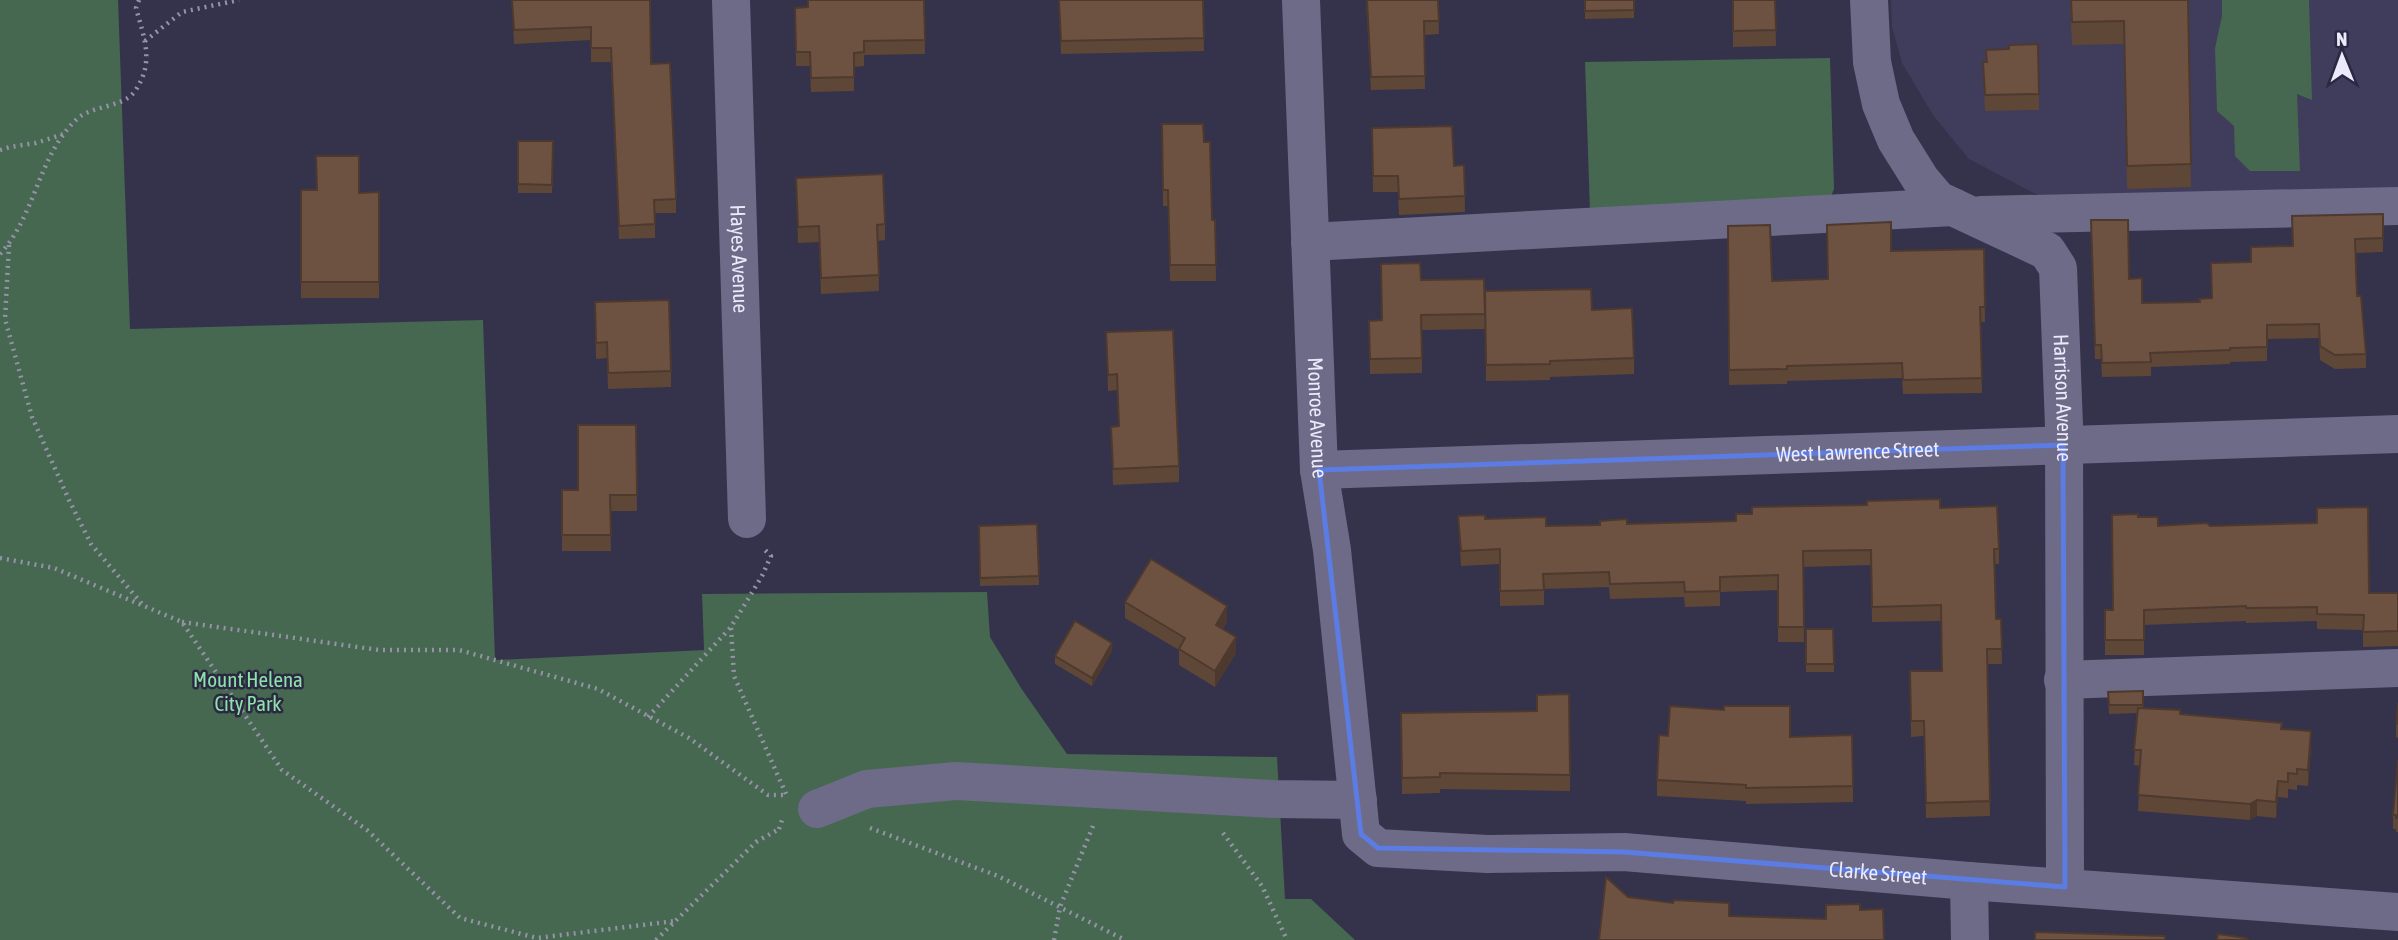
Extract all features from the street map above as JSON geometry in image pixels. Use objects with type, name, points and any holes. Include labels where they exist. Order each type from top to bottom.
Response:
[{"type":"street","name":"Hayes Avenue","points":[[731,0],[747,519]]},
{"type":"street","name":"Monroe Avenue","points":[[1301,0],[1319,470],[1332,550],[1359,817]]},
{"type":"street","name":"Harrison Avenue","points":[[1869,0],[1872,62],[1881,104],[1896,140],[1921,180],[1938,200],[2048,251],[2058,268],[2063,445],[2065,887]]},
{"type":"street","points":[[1310,242],[1962,211],[2398,206]]},
{"type":"street","name":"West Lawrence Street","points":[[1319,470],[2398,433]]},
{"type":"street","points":[[2063,680],[2398,668]]},
{"type":"street","points":[[793,804],[867,789],[956,781],[1273,799],[1359,817]]},
{"type":"street","name":"Clarke Street","points":[[1359,817],[1378,848],[1487,854],[1624,852],[2065,887],[2376,921]]},
{"type":"street","points":[[1969,881],[1970,940]]},
{"type":"path","points":[[0,254],[21,225],[53,151],[79,116],[111,105],[134,92],[148,60],[136,8],[139,0]]},
{"type":"path","points":[[145,41],[182,12],[239,0]]},
{"type":"path","points":[[0,150],[37,144],[65,134]]},
{"type":"path","points":[[9,244],[3,321],[32,416],[91,544],[144,607]]},
{"type":"path","points":[[648,717],[731,627],[762,576],[771,556],[758,540],[747,519]]},
{"type":"path","points":[[0,558],[54,568],[182,622],[379,650],[459,650],[597,689],[689,738],[768,795],[998,876],[1125,940]]},
{"type":"path","points":[[182,622],[282,770],[367,830],[460,918],[537,937],[675,921]]},
{"type":"path","points":[[731,627],[734,676],[793,804]]},
{"type":"path","points":[[1054,940],[1060,907],[1091,828],[1119,790]]},
{"type":"path","points":[[1194,795],[1262,886],[1287,940]]},
{"type":"path","points":[[656,940],[756,842],[779,829],[793,804]]},
{"type":"path","points":[[779,829],[793,804]]},
{"type":"highlighted area","points":[[2063,445],[2065,887],[1624,852],[1378,848],[1361,834],[1319,470]]},
{"type":"shaded area","points":[[1891,0],[2398,0],[2398,198],[2058,206],[1969,159],[1933,115],[1902,63],[1892,27]]},
{"type":"green space","name":"Mount Helena City Park","points":[[0,0],[118,0],[130,329],[483,320],[495,660],[704,650],[702,594],[987,592],[990,637],[1021,688],[1067,754],[1277,757],[1285,899],[1311,899],[1355,940],[0,940]]},
{"type":"green space","points":[[2222,0],[2309,0],[2312,100],[2297,94],[2300,171],[2250,171],[2235,156],[2234,126],[2217,111],[2215,48],[2222,16]]},
{"type":"green space","points":[[1830,58],[1834,189],[1830,199],[1590,212],[1585,62]]},
{"type":"building","points":[[512,0],[650,0],[651,64],[670,63],[676,199],[654,200],[655,224],[619,226],[611,48],[591,48],[591,27],[514,30]]},
{"type":"building","points":[[808,0],[924,0],[925,40],[864,41],[864,52],[854,53],[854,77],[811,78],[810,52],[796,52],[795,8],[808,7]]},
{"type":"building","points":[[1059,0],[1203,0],[1204,38],[1061,41]]},
{"type":"building","points":[[1367,0],[1438,0],[1439,21],[1424,21],[1425,76],[1371,77]]},
{"type":"building","points":[[1585,0],[1634,0],[1634,10],[1585,11]]},
{"type":"building","points":[[1733,0],[1775,0],[1776,30],[1733,31]]},
{"type":"building","points":[[2071,0],[2188,0],[2191,164],[2127,166],[2124,21],[2072,22]]},
{"type":"building","points":[[2038,44],[2039,94],[1985,95],[1983,62],[1987,62],[1986,50],[2009,49],[2009,45]]},
{"type":"building","points":[[1162,124],[1203,124],[1204,142],[1210,142],[1216,265],[1170,265],[1168,190],[1163,190]]},
{"type":"building","points":[[1452,126],[1454,166],[1464,165],[1465,196],[1399,199],[1398,176],[1373,176],[1372,128]]},
{"type":"building","points":[[518,141],[553,141],[552,185],[518,184]]},
{"type":"building","points":[[316,156],[359,156],[359,193],[379,192],[379,282],[301,282],[301,190],[317,190]]},
{"type":"building","points":[[883,174],[885,224],[877,225],[879,275],[821,278],[819,226],[798,227],[796,178]]},
{"type":"building","points":[[2383,214],[2383,238],[2355,239],[2357,296],[2361,296],[2366,354],[2335,355],[2320,346],[2319,324],[2267,325],[2267,347],[2150,353],[2151,362],[2102,363],[2101,345],[2095,345],[2091,220],[2128,220],[2129,279],[2142,278],[2142,303],[2200,302],[2199,299],[2212,298],[2211,263],[2251,262],[2251,247],[2293,246],[2292,216]]},
{"type":"building","points":[[1891,222],[1891,251],[1984,249],[1985,307],[1980,307],[1982,378],[1903,380],[1902,363],[1729,370],[1728,226],[1770,225],[1772,281],[1828,279],[1827,225]]},
{"type":"building","points":[[1420,263],[1421,280],[1484,279],[1485,314],[1421,315],[1422,358],[1370,359],[1369,321],[1382,320],[1381,264]]},
{"type":"building","points":[[1591,289],[1592,310],[1632,308],[1634,358],[1486,365],[1485,291]]},
{"type":"building","points":[[669,300],[671,371],[608,373],[607,342],[596,343],[595,302]]},
{"type":"building","points":[[1173,330],[1179,466],[1113,469],[1111,427],[1119,426],[1117,374],[1108,375],[1106,332]]},
{"type":"building","points":[[578,425],[636,425],[637,495],[610,495],[611,535],[562,535],[562,490],[578,490]]},
{"type":"building","points":[[1940,499],[1940,508],[1997,506],[1999,549],[1994,549],[1996,619],[2001,619],[2002,649],[1987,649],[1990,801],[1926,803],[1924,721],[1911,721],[1910,671],[1942,671],[1941,605],[1872,607],[1871,550],[1803,551],[1804,627],[1778,627],[1778,575],[1720,577],[1720,591],[1685,592],[1684,582],[1610,584],[1609,572],[1543,574],[1544,590],[1500,591],[1500,549],[1461,551],[1458,516],[1485,515],[1485,519],[1546,517],[1546,526],[1600,525],[1600,521],[1627,519],[1627,524],[1736,521],[1736,514],[1752,514],[1752,507],[1867,505],[1867,501]]},
{"type":"building","points":[[2368,507],[2369,593],[2398,593],[2398,631],[2363,632],[2364,615],[2317,614],[2317,607],[2246,606],[2144,610],[2144,640],[2105,640],[2105,610],[2113,610],[2112,515],[2138,514],[2138,517],[2158,517],[2158,526],[2317,523],[2317,508]]},
{"type":"building","points":[[1037,524],[1039,576],[980,578],[979,526]]},
{"type":"building","points":[[1151,559],[1227,606],[1216,625],[1236,637],[1215,671],[1179,649],[1185,638],[1125,602]]},
{"type":"building","points":[[1075,621],[1112,643],[1092,678],[1055,656]]},
{"type":"building","points":[[1806,629],[1833,629],[1834,664],[1806,664]]},
{"type":"building","points":[[2143,691],[2143,705],[2109,705],[2108,692]]},
{"type":"building","points":[[1569,694],[1570,775],[1440,773],[1440,777],[1402,778],[1401,713],[1537,711],[1537,695]]},
{"type":"building","points":[[1670,706],[1724,710],[1724,706],[1790,706],[1790,737],[1852,735],[1853,786],[1746,788],[1746,785],[1657,780],[1659,735],[1668,736]]},
{"type":"building","points":[[2138,708],[2180,710],[2180,714],[2282,723],[2281,729],[2311,731],[2308,770],[2297,769],[2297,774],[2288,773],[2288,782],[2278,781],[2276,802],[2257,800],[2250,804],[2138,795],[2141,750],[2134,750]]},
{"type":"building","points":[[2398,760],[2396,818],[2396,815],[2393,815]]},
{"type":"building","points":[[1606,877],[1628,897],[1673,903],[1674,900],[1729,903],[1729,916],[1826,919],[1826,905],[1860,904],[1860,910],[1883,909],[1884,940],[1599,940]]},
{"type":"building","points":[[2035,932],[2165,936],[2165,940],[2035,940]]},
{"type":"building","points":[[2218,934],[2246,938],[2248,940],[2217,940]]}]
